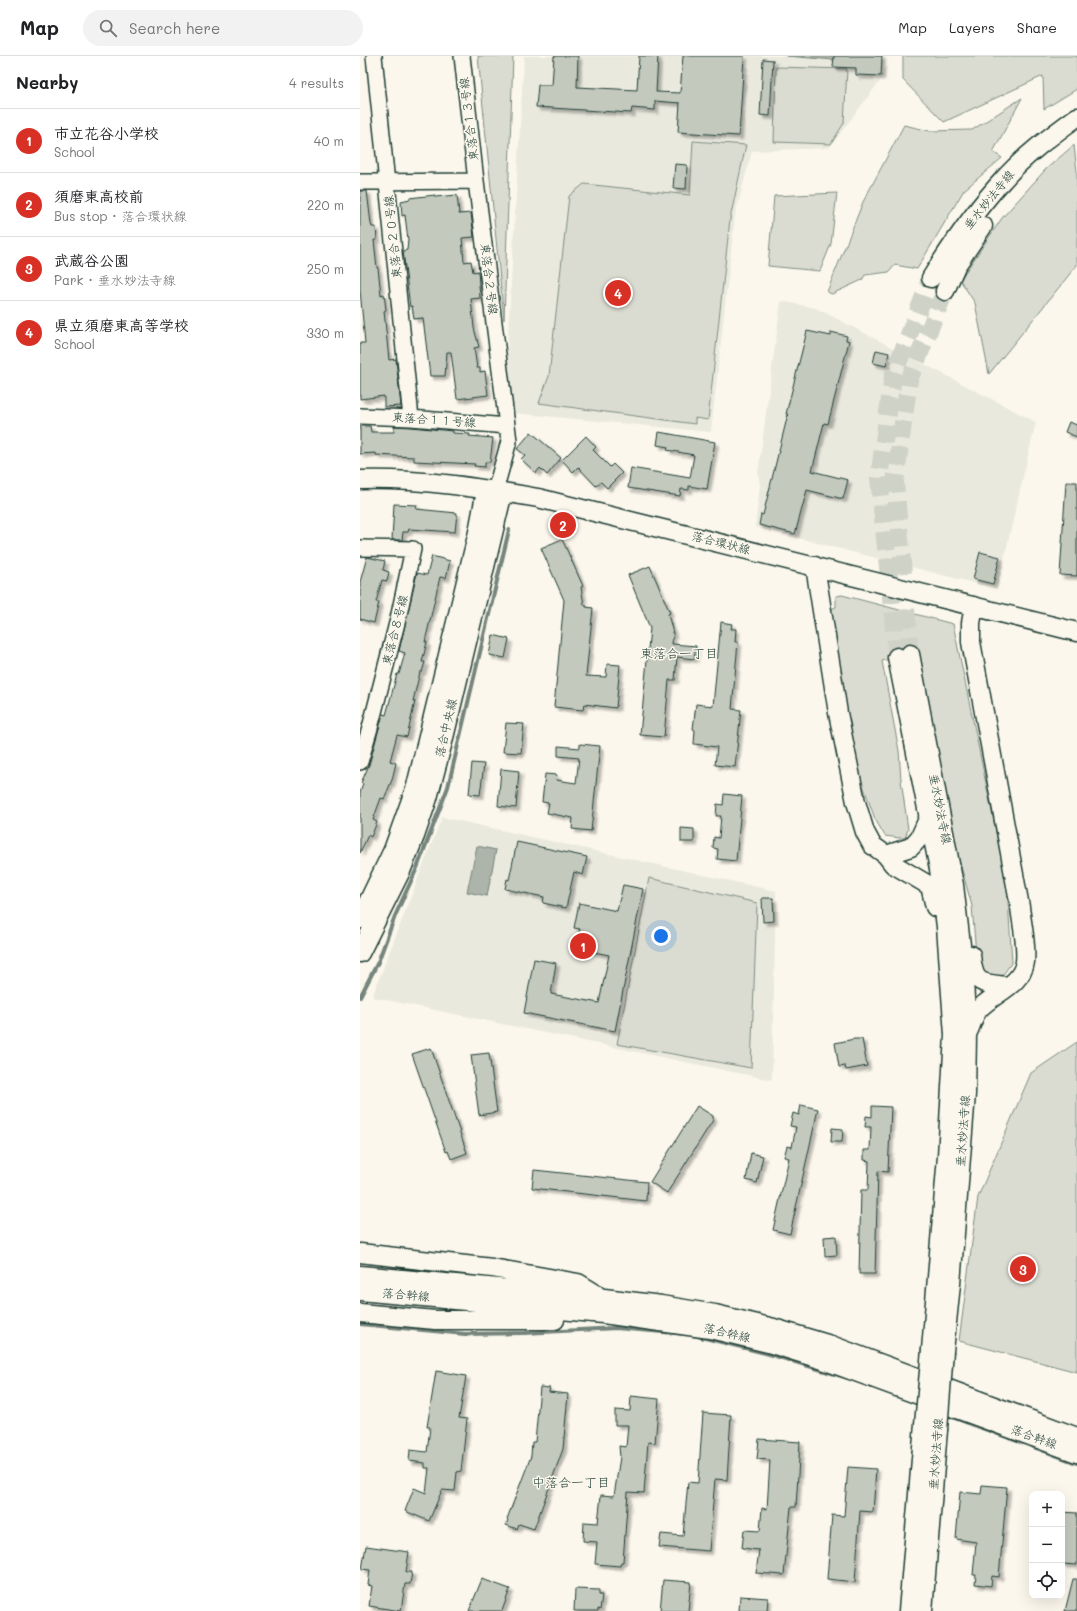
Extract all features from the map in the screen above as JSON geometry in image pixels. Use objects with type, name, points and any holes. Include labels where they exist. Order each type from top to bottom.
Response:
[{"type":"street","name":"東落合２０号線","points":[[374,56],[411,418]]},
{"type":"street","name":"東落合１３号線","points":[[462,56],[476,181]]},
{"type":"street","name":"垂水妙法寺線","points":[[931,278],[942,260],[1002,181],[1036,150],[1077,117]]},
{"type":"street","name":"垂水妙法寺線","points":[[945,291],[956,266],[970,243],[1015,184],[1043,158],[1077,130]]},
{"type":"street","points":[[360,182],[476,181]]},
{"type":"street","name":"東落合２号線","points":[[476,181],[509,441],[495,491]]},
{"type":"street","name":"東落合１１号線","points":[[360,416],[411,418],[507,426]]},
{"type":"street","name":"落合環状線","points":[[360,480],[431,482],[538,498],[1077,632]]},
{"type":"street","name":"落合中央線","points":[[360,919],[393,850],[416,786],[478,532],[495,491]]},
{"type":"street","name":"落合中央線","points":[[360,953],[401,871],[428,798],[443,742],[495,491]]},
{"type":"street","name":"東落合８号線","points":[[360,548],[413,549],[398,619],[370,728],[361,754]]},
{"type":"street","points":[[815,566],[838,713],[856,802],[869,841],[893,864],[930,886],[949,963]]},
{"type":"street","points":[[967,1035],[978,1010],[1016,980],[1022,973],[1025,962],[1025,941],[971,642],[971,623],[974,606]]},
{"type":"street","name":"垂水妙法寺線","points":[[923,1611],[931,1427],[937,1350],[954,1035],[946,926],[939,870],[928,819],[904,655],[954,885],[964,962],[967,1035],[965,1108],[951,1284],[937,1350]]},
{"type":"street","points":[[886,856],[910,847],[920,837],[928,819]]},
{"type":"street","points":[[954,885],[969,941],[974,973],[977,979],[986,983],[1008,986]]},
{"type":"street","points":[[360,1253],[492,1268],[578,1283],[604,1306],[576,1320],[434,1320],[360,1313]]},
{"type":"street","name":"落合幹線","points":[[360,1275],[528,1299]]},
{"type":"street","name":"落合幹線","points":[[360,1291],[528,1299],[604,1306],[661,1305],[716,1314],[774,1328],[831,1345],[1077,1437]]},
{"type":"street","name":"落合幹線","points":[[604,1306],[710,1328],[791,1349],[909,1391],[1077,1454]]},
{"type":"street","name":"垂水妙法寺線","points":[[908,1611],[931,1427]]},
{"type":"shaded area","points":[[478,56],[513,56],[504,320]]},
{"type":"shaded area","points":[[524,56],[885,56],[883,77],[829,148],[752,151],[735,215],[711,432],[513,413],[506,371]]},
{"type":"shaded area","points":[[787,56],[834,56],[834,60]]},
{"type":"shaded area","points":[[903,56],[1077,56],[1077,89],[1044,109],[1043,76],[944,122],[903,80]]},
{"type":"shaded area","points":[[776,67],[847,69],[844,123],[831,144],[774,142]]},
{"type":"shaded area","points":[[1022,98],[993,152],[1002,158],[964,190],[917,269],[895,265],[889,272],[865,275],[862,280],[832,294],[827,292],[863,202],[904,125],[930,131],[972,130]]},
{"type":"shaded area","points":[[693,141],[746,145],[730,219],[708,420],[695,418],[695,424],[539,403],[549,376],[569,196],[584,184],[690,195]]},
{"type":"shaded area","points":[[1074,145],[1077,172],[1077,265],[989,374],[975,303],[960,280],[1002,218],[1046,169]]},
{"type":"shaded area","points":[[837,193],[831,244],[820,271],[768,266],[774,196]]},
{"type":"shaded area","points":[[781,301],[816,308],[1036,422],[997,589],[755,527],[760,485],[758,473]]},
{"type":"shaded area","points":[[842,595],[953,624],[1007,885],[1012,962],[1002,976],[988,975],[982,972],[977,966],[972,906],[946,813],[897,657],[882,661],[899,751],[901,780],[908,829],[905,838],[885,836],[875,819],[858,771],[828,610],[836,607],[836,596]]},
{"type":"shaded area","points":[[442,817],[776,891],[772,1080],[372,997]]},
{"type":"shaded area","points":[[477,846],[496,850],[487,896],[467,892]]},
{"type":"shaded area","points":[[649,878],[757,903],[751,1068],[617,1044]]},
{"type":"shaded area","points":[[1077,1042],[1077,1372],[959,1341],[978,1197],[1031,1073]]},
{"type":"building","points":[[554,56],[578,56],[577,87],[637,90],[639,56],[658,56],[656,92],[680,93],[683,56],[744,56],[739,136],[678,132],[680,103],[655,101],[655,110],[632,108],[631,113],[536,107],[538,85],[552,85]]},
{"type":"building","points":[[834,56],[882,56],[881,76],[856,75],[856,68],[833,67]]},
{"type":"building","points":[[763,59],[773,60],[770,116],[760,115]]},
{"type":"building","points":[[675,164],[687,165],[686,189],[673,188]]},
{"type":"building","points":[[360,191],[367,191],[371,224],[372,227],[376,227],[377,240],[374,240],[381,295],[384,294],[386,310],[384,311],[389,360],[396,359],[401,406],[384,407],[384,396],[360,399],[360,343],[365,343],[360,290]]},
{"type":"building","points":[[435,195],[435,197],[457,195],[459,214],[471,213],[474,237],[462,238],[464,262],[471,261],[473,272],[478,271],[480,298],[471,299],[474,328],[479,347],[474,348],[477,368],[480,368],[480,372],[485,371],[488,395],[457,399],[451,352],[447,352],[445,376],[430,376],[423,318],[414,319],[412,306],[410,307],[403,251],[407,250],[408,240],[405,215],[402,216],[401,201],[410,199],[409,198]]},
{"type":"building","points":[[807,331],[831,336],[831,332],[847,336],[846,340],[849,341],[828,424],[824,423],[812,471],[848,480],[843,499],[807,490],[795,534],[759,525],[761,514],[763,515],[788,414],[786,414]]},
{"type":"building","points":[[876,350],[889,353],[886,366],[873,363]]},
{"type":"building","points":[[1069,422],[1077,425],[1077,437],[1065,432]]},
{"type":"building","points":[[360,426],[370,426],[371,432],[394,432],[394,426],[453,431],[453,433],[470,434],[469,436],[493,438],[490,462],[485,462],[485,467],[474,466],[475,464],[414,461],[414,457],[376,455],[376,453],[360,454]]},
{"type":"building","points":[[531,432],[561,458],[547,475],[540,468],[536,473],[521,459],[525,455],[517,449]]},
{"type":"building","points":[[659,432],[715,442],[707,489],[689,486],[689,490],[681,489],[680,496],[628,488],[631,468],[690,478],[694,455],[667,450],[668,447],[657,445]]},
{"type":"building","points":[[586,436],[596,447],[593,450],[610,467],[613,464],[622,473],[607,488],[601,482],[596,486],[578,467],[573,472],[562,460]]},
{"type":"building","points":[[1066,482],[1077,482],[1077,576],[1060,575]]},
{"type":"building","points":[[394,504],[417,505],[416,509],[457,513],[455,532],[409,529],[408,532],[403,532],[402,540],[392,540]]},
{"type":"building","points":[[562,539],[583,586],[581,587],[584,605],[586,605],[586,607],[593,608],[586,676],[606,677],[607,664],[620,665],[616,708],[584,704],[583,710],[554,707],[564,600],[541,548]]},
{"type":"building","points":[[980,552],[1000,557],[993,584],[973,579]]},
{"type":"building","points":[[432,556],[450,561],[446,578],[440,577],[425,642],[427,642],[422,662],[425,662],[422,672],[420,672],[413,701],[415,701],[407,737],[397,735],[390,761],[396,763],[392,780],[384,799],[381,798],[373,820],[377,822],[371,837],[368,835],[360,853],[360,793],[363,784],[361,783],[369,765],[383,714],[386,715],[397,674],[399,674],[405,653],[399,651],[417,573],[427,575]]},
{"type":"building","points":[[367,557],[385,561],[383,570],[389,572],[387,581],[382,580],[376,602],[379,602],[374,623],[360,619],[360,582]]},
{"type":"building","points":[[650,566],[670,613],[668,614],[673,633],[672,644],[696,646],[694,659],[677,657],[675,680],[669,680],[664,737],[640,735],[650,628],[628,575]]},
{"type":"building","points":[[721,622],[732,624],[731,629],[736,629],[735,642],[738,642],[732,709],[741,710],[735,767],[715,765],[717,747],[694,744],[695,730],[693,729],[696,704],[713,706]]},
{"type":"building","points":[[493,635],[509,639],[505,658],[489,655]]},
{"type":"building","points":[[506,723],[524,724],[521,753],[503,752]]},
{"type":"building","points":[[580,744],[600,746],[591,831],[572,829],[573,818],[547,813],[549,803],[542,802],[545,774],[557,775],[556,780],[576,783],[579,758],[558,756],[558,746],[580,748]]},
{"type":"building","points":[[472,763],[484,764],[480,795],[469,794]]},
{"type":"building","points":[[501,769],[519,771],[516,808],[498,806]]},
{"type":"building","points":[[724,794],[742,796],[736,861],[717,859],[718,849],[713,848],[714,837],[719,838],[721,816],[716,816],[717,804],[723,805]]},
{"type":"building","points":[[681,828],[694,829],[694,842],[681,842]]},
{"type":"building","points":[[517,842],[587,857],[583,875],[574,872],[566,908],[543,903],[544,897],[505,889],[507,879],[509,880]]},
{"type":"building","points":[[623,885],[643,889],[615,1031],[524,1013],[534,959],[556,963],[551,994],[599,1003],[609,955],[575,948],[580,929],[574,928],[579,903],[617,911]]},
{"type":"building","points":[[762,898],[773,898],[774,921],[763,922]]},
{"type":"building","points":[[862,1039],[867,1066],[846,1070],[845,1066],[839,1067],[835,1043]]},
{"type":"building","points":[[431,1048],[467,1153],[451,1159],[448,1151],[446,1152],[412,1054]]},
{"type":"building","points":[[489,1053],[497,1112],[479,1115],[471,1055]]},
{"type":"building","points":[[801,1105],[818,1109],[790,1234],[773,1230],[789,1158],[784,1157],[787,1146],[792,1147],[796,1127],[790,1126],[793,1113],[799,1115]]},
{"type":"building","points":[[697,1106],[713,1116],[713,1120],[667,1193],[650,1182]]},
{"type":"building","points":[[872,1106],[891,1107],[888,1172],[878,1171],[875,1274],[859,1274],[861,1190],[868,1190],[869,1161],[864,1160],[864,1150],[870,1150],[871,1127],[865,1127],[866,1116],[872,1117]]},
{"type":"building","points":[[832,1128],[843,1129],[842,1142],[831,1142]]},
{"type":"building","points":[[751,1153],[763,1156],[757,1183],[746,1180]]},
{"type":"building","points":[[534,1170],[647,1182],[646,1201],[532,1188]]},
{"type":"building","points":[[836,1236],[837,1255],[825,1256],[824,1237]]},
{"type":"building","points":[[436,1371],[466,1376],[459,1418],[467,1419],[461,1471],[457,1472],[455,1491],[442,1490],[429,1521],[405,1511],[414,1488],[426,1493],[429,1468],[425,1468],[425,1463],[409,1461],[410,1450],[427,1452],[430,1427],[427,1427]]},
{"type":"building","points":[[540,1387],[550,1388],[549,1392],[568,1394],[563,1449],[534,1529],[519,1524],[517,1529],[506,1525],[531,1456],[532,1442],[535,1442]]},
{"type":"building","points":[[631,1396],[659,1399],[655,1443],[648,1442],[644,1493],[628,1492],[623,1562],[621,1562],[620,1566],[595,1564],[597,1542],[583,1541],[584,1522],[598,1523],[601,1495],[614,1496],[620,1457],[619,1446],[626,1447],[628,1425],[615,1425],[615,1410],[630,1411]]},
{"type":"building","points":[[703,1413],[731,1415],[727,1480],[715,1479],[709,1551],[659,1547],[661,1534],[683,1536],[688,1482],[698,1483]]},
{"type":"building","points":[[759,1439],[800,1442],[796,1507],[791,1507],[784,1575],[756,1573],[759,1550],[742,1548],[744,1530],[760,1531],[762,1508],[767,1509],[770,1460],[757,1459]]},
{"type":"building","points":[[848,1467],[876,1469],[873,1512],[860,1511],[855,1582],[827,1579],[832,1515],[844,1516]]},
{"type":"building","points":[[982,1485],[1007,1487],[999,1577],[992,1576],[991,1586],[975,1584],[976,1575],[973,1575],[976,1542],[956,1539],[960,1492],[981,1494]]},
{"type":"building","points":[[1065,1512],[1077,1513],[1077,1565],[1065,1564]]},
{"type":"building","points":[[366,1546],[409,1552],[406,1572],[412,1572],[410,1584],[405,1584],[401,1611],[369,1606],[372,1586],[368,1585],[370,1570],[362,1569]]},
{"type":"building","points":[[482,1579],[510,1589],[502,1611],[469,1611]]},
{"type":"building","points":[[1073,1579],[1077,1579],[1077,1611],[1065,1611]]},
{"type":"building","points":[[663,1580],[691,1582],[688,1611],[660,1611]]},
{"type":"building","points":[[575,1589],[599,1590],[599,1595],[602,1595],[600,1610],[574,1611]]},
{"type":"building","points":[[740,1596],[768,1598],[767,1611],[739,1611]]},
{"type":"waterway","points":[[360,997],[378,962],[395,916],[417,868],[448,787],[509,530]]},
{"type":"waterway","points":[[360,1324],[465,1334],[525,1333],[616,1328],[686,1334]]},
{"type":"waterway","points":[[693,1335],[769,1354],[848,1378]]},
{"type":"waterway","points":[[944,1414],[1077,1463]]},
{"type":"tunnel","points":[[897,657],[879,478],[893,376],[931,278]]},
{"type":"tunnel","points":[[910,654],[895,482],[909,380],[945,291]]},
{"type":"place","name":"県立須磨東高等学校","points":[[618,293]]},
{"type":"place","name":"須磨東高校前","points":[[563,525]]},
{"type":"place","name":"市立花谷小学校","points":[[583,946]]},
{"type":"place","name":"武蔵谷公園","points":[[1023,1269]]},
{"type":"district","name":"東落合一丁目","points":[[679,653]]},
{"type":"district","name":"中落合一丁目","points":[[571,1482]]}]
